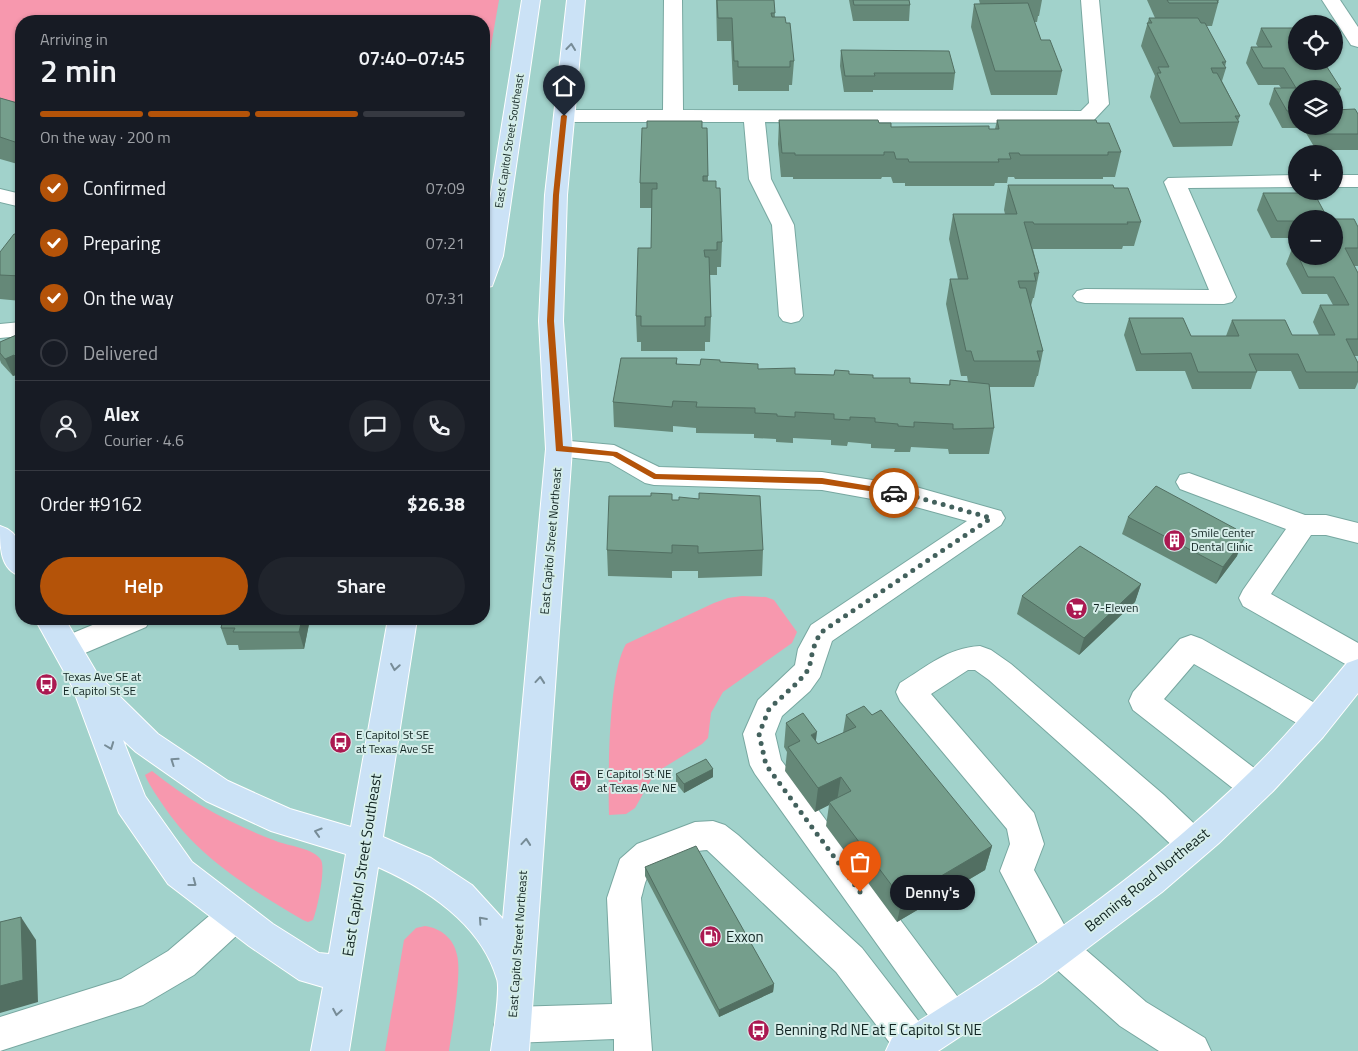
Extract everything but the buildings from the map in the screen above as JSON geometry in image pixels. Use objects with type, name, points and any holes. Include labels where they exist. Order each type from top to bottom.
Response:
[{"type":"main road","name":"East Capitol Street Southeast","points":[[490,262],[531,0]]},
{"type":"main road","name":"East Capitol Street Northeast","points":[[511,1038],[559,449],[551,321],[556,195],[576,0]]},
{"type":"main road","points":[[0,536],[15,557]]},
{"type":"main road","points":[[54,625],[87,684],[131,803],[180,873],[235,915],[312,968],[344,974]]},
{"type":"main road","name":"East Capitol Street Southeast","points":[[330,1051],[401,625]]},
{"type":"main road","name":"Benning Road Northeast","points":[[909,1048],[1059,949],[1193,844],[1255,787],[1318,720],[1358,671]]},
{"type":"main road","points":[[87,684],[147,743],[217,791],[282,821],[365,845],[419,869],[460,896],[491,930],[515,978]]},
{"type":"street","points":[[673,0],[673,116]]},
{"type":"street","points":[[564,116],[1086,117],[1099,104],[1090,0]]},
{"type":"street","points":[[1331,0],[1356,35]]},
{"type":"street","points":[[754,117],[760,179],[783,225],[791,316]]},
{"type":"street","points":[[1085,296],[1224,297],[1175,182],[1288,181]]},
{"type":"street","points":[[1343,181],[1358,181]]},
{"type":"street","points":[[0,195],[15,199]]},
{"type":"street","points":[[0,331],[15,330]]},
{"type":"street","points":[[559,449],[614,454],[654,476],[822,481],[916,497],[991,518],[820,633],[813,649],[809,669],[769,709],[759,734],[766,765],[953,1020]]},
{"type":"street","points":[[1189,482],[1304,526],[1326,525],[1358,533]]},
{"type":"street","points":[[1304,526],[1254,598],[1358,657]]},
{"type":"street","points":[[67,648],[122,625]]},
{"type":"street","points":[[1255,787],[1144,701],[1192,648],[1268,694],[1318,720]]},
{"type":"street","points":[[1192,1051],[1133,1014],[1059,949],[1017,871],[1027,844],[1022,823],[911,692],[962,659],[980,658],[1000,672],[1152,804],[1193,844]]},
{"type":"street","points":[[511,1038],[632,1036],[624,898],[632,870],[649,854],[695,836],[712,835],[726,845],[849,960],[909,1048]]},
{"type":"street","points":[[0,1035],[130,993],[181,963],[235,915]]},
{"type":"shaded area","points":[[0,0],[499,0],[490,52],[490,15],[15,15],[15,112],[0,108]]},
{"type":"shaded area","points":[[742,596],[766,597],[774,600],[797,632],[792,643],[723,692],[711,713],[708,738],[702,744],[655,773],[635,808],[626,814],[609,815],[609,753],[612,702],[620,658],[626,644],[714,603]]},
{"type":"shaded area","points":[[152,771],[181,793],[227,820],[281,843],[307,850],[318,856],[322,865],[322,880],[313,920],[308,922],[303,920],[264,897],[210,858],[179,826],[149,784],[145,775]]},
{"type":"shaded area","points":[[425,926],[436,929],[446,935],[453,944],[457,955],[457,987],[449,1051],[385,1051],[404,940],[416,928]]},
{"type":"way so far","points":[[860,892],[766,765],[759,734],[769,709],[809,669],[813,649],[820,633],[991,518],[916,497],[894,493]]},
{"type":"place","name":"Smile Center Dental Clinic","points":[[1175,540]]},
{"type":"place","name":"7-Eleven","points":[[1077,608]]},
{"type":"place","name":"Texas Ave SE at E Capitol St SE","points":[[47,684]]},
{"type":"place","name":"E Capitol St SE at Texas Ave SE","points":[[340,742]]},
{"type":"place","name":"E Capitol St NE at Texas Ave NE","points":[[581,781]]},
{"type":"place","name":"Denny's","points":[[860,892]]},
{"type":"place","name":"Exxon","points":[[710,937]]},
{"type":"place","name":"Benning Rd NE at E Capitol St NE","points":[[759,1030]]},
{"type":"route","points":[[564,116],[556,195],[551,321],[559,449],[614,454],[654,476],[724,480],[822,481],[894,493]]}]
